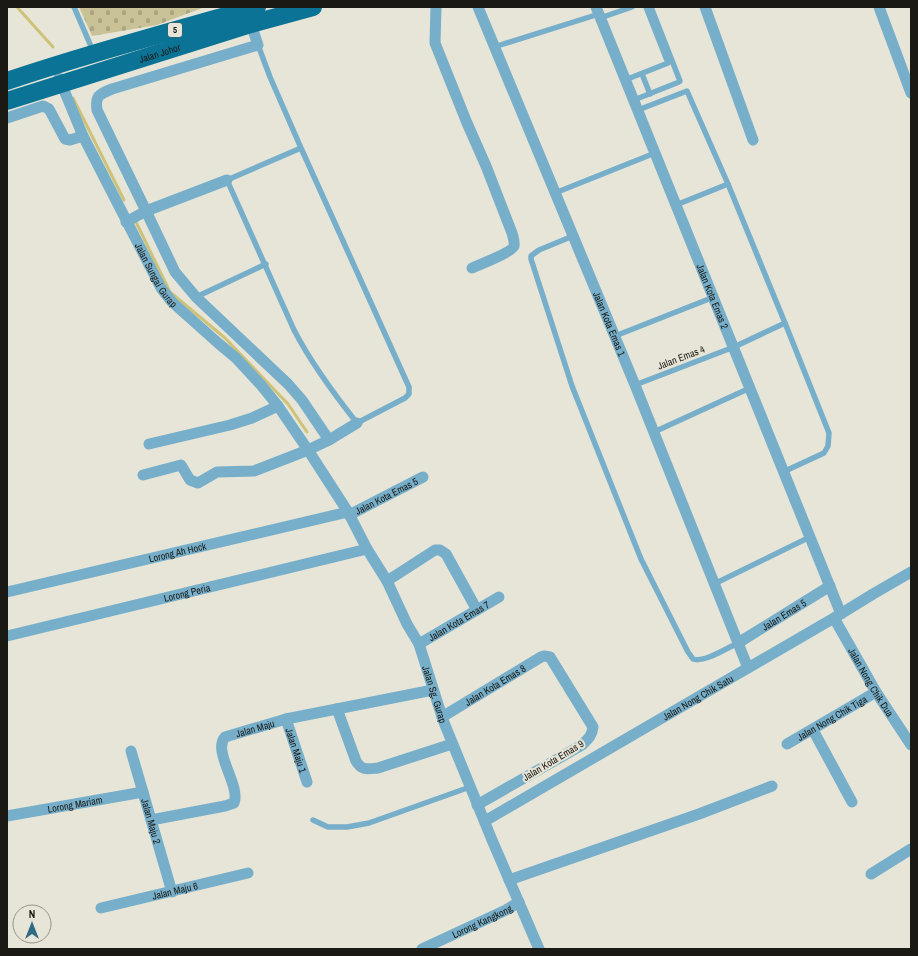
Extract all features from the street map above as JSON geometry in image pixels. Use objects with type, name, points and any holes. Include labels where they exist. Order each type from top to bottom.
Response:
[{"type":"highway","name":"Jalan Johor","points":[[7,81],[94,53],[257,7]]},
{"type":"highway","name":"Jalan Johor","points":[[7,101],[251,24],[313,7]]},
{"type":"street","points":[[436,7],[435,43],[467,123],[489,172],[514,242],[512,249],[472,268]]},
{"type":"street","name":"Jalan Kota Emas 1","points":[[478,7],[615,336],[748,668]]},
{"type":"street","points":[[704,7],[753,140]]},
{"type":"street","points":[[879,7],[911,92]]},
{"type":"street","name":"Jalan Kota Emas 2","points":[[598,13],[830,586]]},
{"type":"street","points":[[251,24],[258,45],[104,92],[98,98],[96,103],[97,110],[175,272],[196,297],[288,384],[302,400],[329,440]]},
{"type":"street","name":"Jalan Sungai Gurap","points":[[54,65],[83,136],[161,288],[172,302],[236,358],[261,385],[278,406],[308,450]]},
{"type":"street","points":[[7,118],[43,106],[49,109],[65,138],[70,140],[83,136]]},
{"type":"street","points":[[126,222],[146,211],[227,180]]},
{"type":"street","points":[[149,444],[230,425],[252,418],[278,406]]},
{"type":"street","points":[[143,475],[181,465],[190,480],[198,483],[217,472],[254,471],[308,450],[329,440],[357,423]]},
{"type":"street","name":"Jalan Sg. Gurap","points":[[308,450],[348,513],[367,549],[387,581],[418,644],[452,744],[539,949]]},
{"type":"street","name":"Jalan Kota Emas 5","points":[[348,513],[423,477]]},
{"type":"street","name":"Lorong Ah Hock","points":[[7,592],[348,513]]},
{"type":"street","name":"Lorong Peria","points":[[7,636],[367,549]]},
{"type":"street","points":[[387,581],[435,550],[440,550],[446,554],[477,610]]},
{"type":"street","name":"Jalan Nong Chik Satu","points":[[485,821],[911,572]]},
{"type":"street","name":"Jalan Emas 5","points":[[738,643],[830,586]]},
{"type":"street","name":"Jalan Nong Chik Dua","points":[[830,586],[838,616],[876,692],[911,745]]},
{"type":"street","name":"Jalan Kota Emas 7","points":[[418,644],[499,596]]},
{"type":"street","name":"Jalan Kota Emas 8","points":[[442,717],[541,657],[550,657]]},
{"type":"street","name":"Jalan Kota Emas 9","points":[[477,805],[582,745],[591,737],[592,727],[550,657]]},
{"type":"street","name":"Jalan Maju","points":[[151,820],[234,803],[235,799],[233,788],[222,751],[223,740],[225,737],[286,719],[433,690]]},
{"type":"street","name":"Jalan Nong Chik Tiga","points":[[788,744],[876,692]]},
{"type":"street","points":[[337,709],[356,761],[362,768],[378,768],[452,744]]},
{"type":"street","name":"Jalan Maju 1","points":[[286,719],[307,782]]},
{"type":"street","points":[[813,730],[852,802]]},
{"type":"street","name":"Jalan Maju 2","points":[[131,751],[172,892]]},
{"type":"street","points":[[510,880],[699,814],[772,786]]},
{"type":"street","name":"Lorong Mariam","points":[[7,816],[143,792]]},
{"type":"street","points":[[871,874],[911,849]]},
{"type":"street","name":"Jalan Maju 6","points":[[101,908],[248,873]]},
{"type":"street","name":"Lorong Kangkong","points":[[422,949],[500,913],[518,902]]},
{"type":"lane","points":[[74,7],[94,53]]},
{"type":"lane","points":[[494,47],[598,13],[632,7]]},
{"type":"lane","points":[[626,80],[668,64],[646,7]]},
{"type":"lane","points":[[636,105],[650,94],[680,82],[651,7]]},
{"type":"lane","points":[[258,45],[301,148],[409,387],[409,394],[405,398],[357,423],[332,390],[294,330],[266,264],[227,180],[301,148]]},
{"type":"lane","points":[[642,74],[650,94]]},
{"type":"lane","points":[[636,105],[688,91],[785,323],[829,433],[828,446],[824,453],[784,472]]},
{"type":"lane","points":[[555,193],[655,153]]},
{"type":"lane","points":[[676,205],[728,184]]},
{"type":"lane","points":[[573,236],[539,250],[530,256],[572,386],[641,559],[688,652],[693,659],[700,660],[738,643]]},
{"type":"lane","points":[[196,297],[266,264]]},
{"type":"lane","points":[[615,336],[714,297]]},
{"type":"lane","name":"Jalan Emas 4","points":[[635,385],[734,347],[785,323]]},
{"type":"lane","points":[[654,432],[750,388]]},
{"type":"lane","points":[[714,584],[810,537]]},
{"type":"lane","points":[[313,820],[328,827],[347,827],[369,823],[470,787]]},
{"type":"green space","points":[[79,7],[205,7],[157,25],[92,36]]},
{"type":"waterway","points":[[17,7],[53,47]]},
{"type":"waterway","points":[[73,98],[124,200]]},
{"type":"waterway","points":[[135,220],[170,292],[225,338],[288,404],[307,432]]}]
